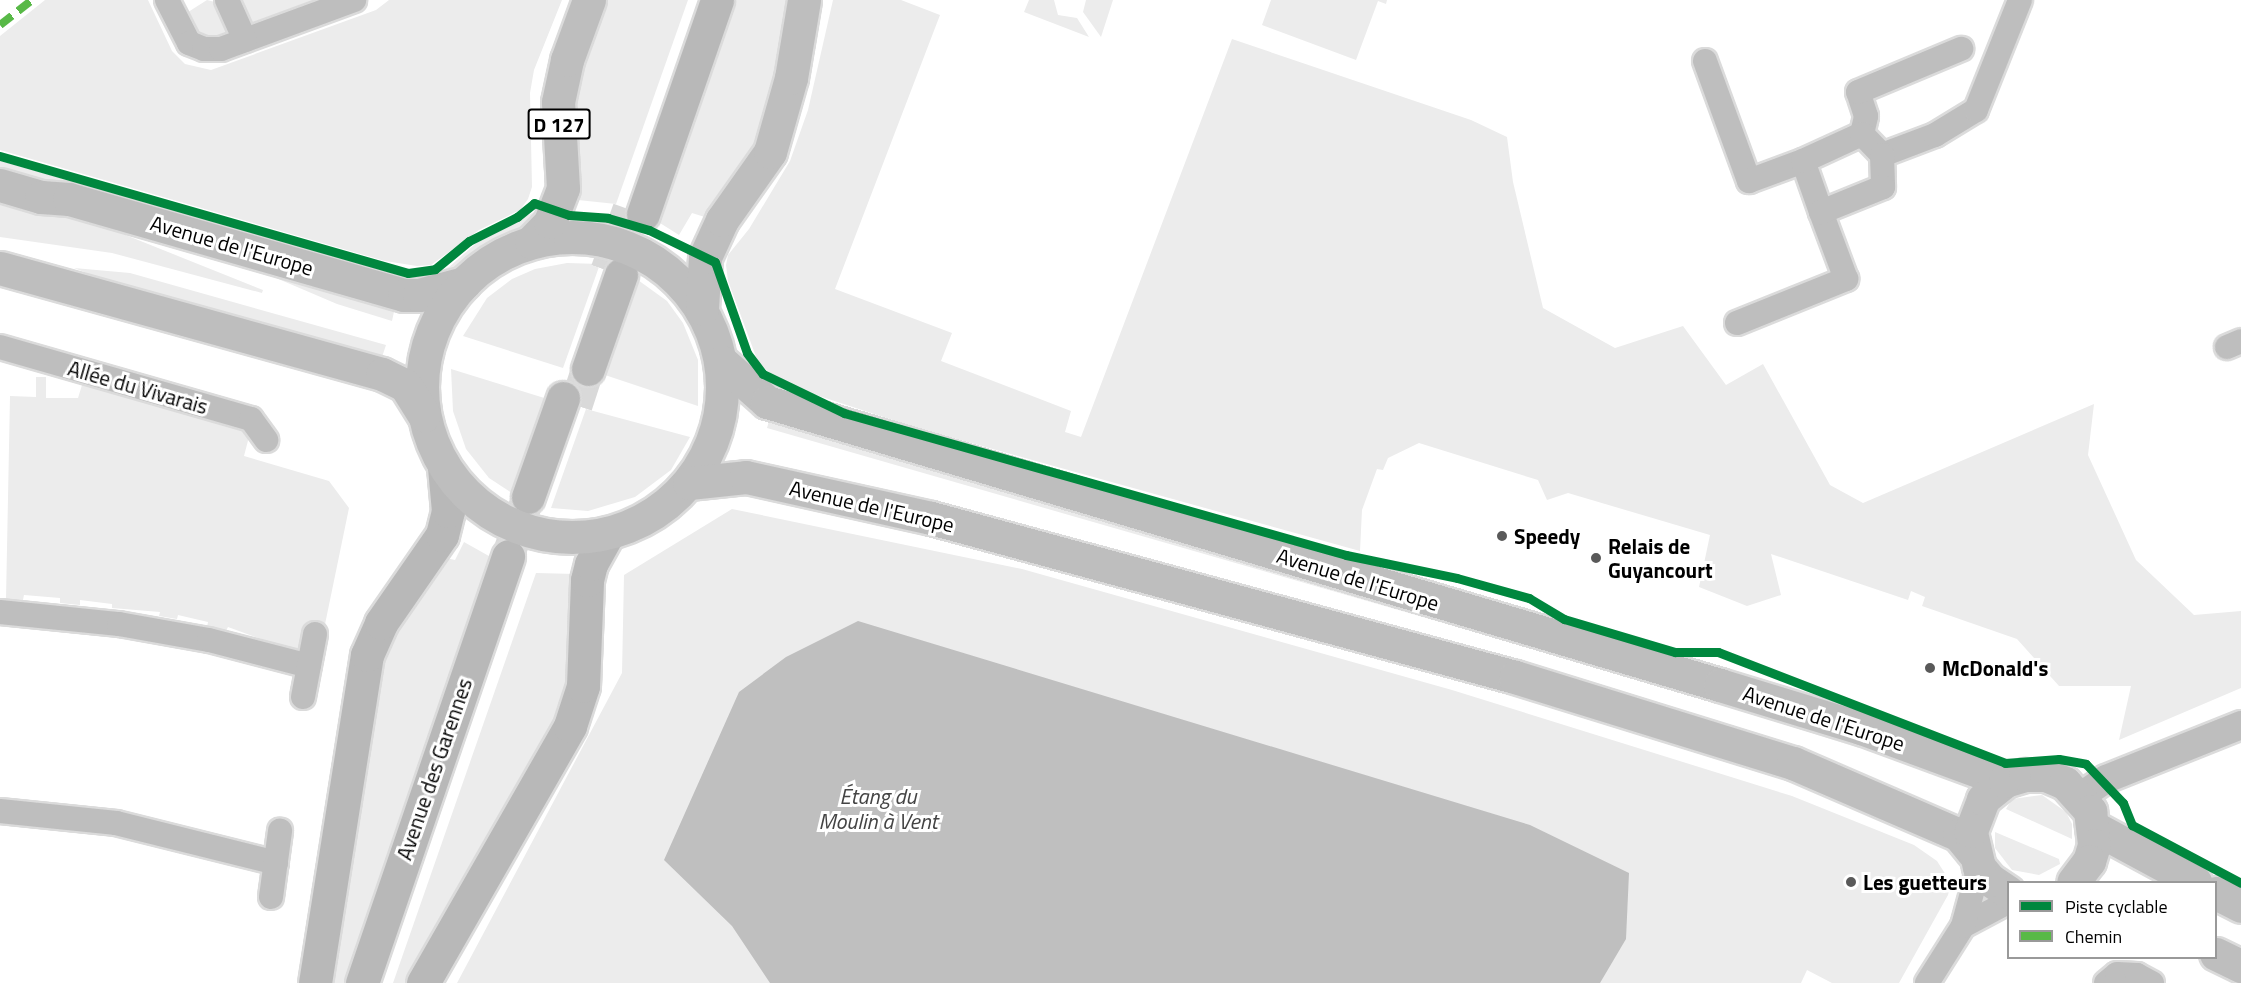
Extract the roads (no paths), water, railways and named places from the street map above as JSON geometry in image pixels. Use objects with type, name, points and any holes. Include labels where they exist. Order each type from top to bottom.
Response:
[{"type":"main road","name":"D 127","points":[[531,242],[550,222],[563,188],[558,102],[567,60],[589,0]]},
{"type":"main road","points":[[701,0],[636,212],[717,0]]},
{"type":"main road","points":[[702,309],[705,257],[722,220],[770,152],[792,78],[804,0]]},
{"type":"main road","name":"Avenue de l'Europe","points":[[0,185],[41,196],[69,199],[404,295],[464,283]]},
{"type":"main road","points":[[0,268],[382,374],[405,385],[424,416],[444,467],[460,489],[503,521],[555,537],[608,533],[639,523],[666,505],[689,483],[706,457],[718,428],[723,395],[722,362],[702,309],[682,283],[656,262],[627,247],[596,238],[563,237],[531,242],[495,258],[464,283],[441,312],[427,346],[421,381],[424,416]]},
{"type":"main road","points":[[581,366],[614,273]]},
{"type":"main road","name":"Avenue de l'Europe","points":[[722,362],[767,402],[1861,728],[2005,781]]},
{"type":"main road","points":[[535,500],[569,401]]},
{"type":"main road","points":[[315,983],[368,655],[381,623],[442,535],[448,511],[444,467]]},
{"type":"main road","name":"Avenue de l'Europe","points":[[689,483],[746,477],[931,518],[1515,677],[1793,763],[1959,835],[1990,880],[2007,891]]},
{"type":"main road","points":[[423,983],[570,726],[584,678],[587,580],[591,564],[608,533]]},
{"type":"main road","name":"Avenue des Garennes","points":[[362,983],[514,558],[374,983]]},
{"type":"main road","points":[[1976,859],[1971,831],[1977,811],[1993,789],[2005,781],[2025,775],[2046,775],[2065,783],[2081,796],[2095,828],[2090,861],[2074,881]]},
{"type":"main road","points":[[2095,828],[2193,881]]},
{"type":"main road","points":[[2217,894],[2241,906]]},
{"type":"main road","points":[[2217,954],[2241,966]]},
{"type":"street","points":[[228,0],[245,40]]},
{"type":"street","points":[[175,2],[189,43],[204,49],[221,49],[354,0]]},
{"type":"street","points":[[1882,155],[1935,135],[1976,110],[2020,0]]},
{"type":"street","points":[[1862,134],[1866,116],[1858,92],[1961,49]]},
{"type":"street","points":[[1705,61],[1749,181],[1803,161],[1862,134]]},
{"type":"street","points":[[1821,212],[1883,187],[1882,155],[1862,134]]},
{"type":"street","points":[[1737,323],[1846,279],[1803,161]]},
{"type":"street","name":"Allée du Vivarais","points":[[0,347],[251,419],[266,440]]},
{"type":"street","points":[[0,612],[119,624],[198,638],[309,666]]},
{"type":"street","points":[[303,697],[315,634]]},
{"type":"street","points":[[2081,796],[2106,780],[2241,725]]},
{"type":"street","points":[[0,811],[116,824],[276,863]]},
{"type":"street","points":[[271,897],[280,831]]},
{"type":"street","points":[[1927,983],[1963,926],[1976,859]]},
{"type":"street","points":[[1963,926],[2007,903]]},
{"type":"street","points":[[2106,983],[2117,974],[2137,975],[2152,983]]},
{"type":"water","name":"Étang du Moulin à Vent","points":[[858,621],[1530,825],[1629,873],[1626,939],[1600,983],[770,983],[732,926],[664,860],[739,692],[786,657]]},
{"type":"tunnel","points":[[607,270],[629,209]]},
{"type":"tunnel","points":[[576,405],[588,369]]},
{"type":"tunnel","points":[[508,556],[528,497]]},
{"type":"place","name":"Speedy","points":[[1502,536]]},
{"type":"place","name":"Relais de Guyancourt","points":[[1596,558]]},
{"type":"place","name":"McDonald's","points":[[1930,668]]},
{"type":"place","name":"Les guetteurs","points":[[1851,882]]}]
